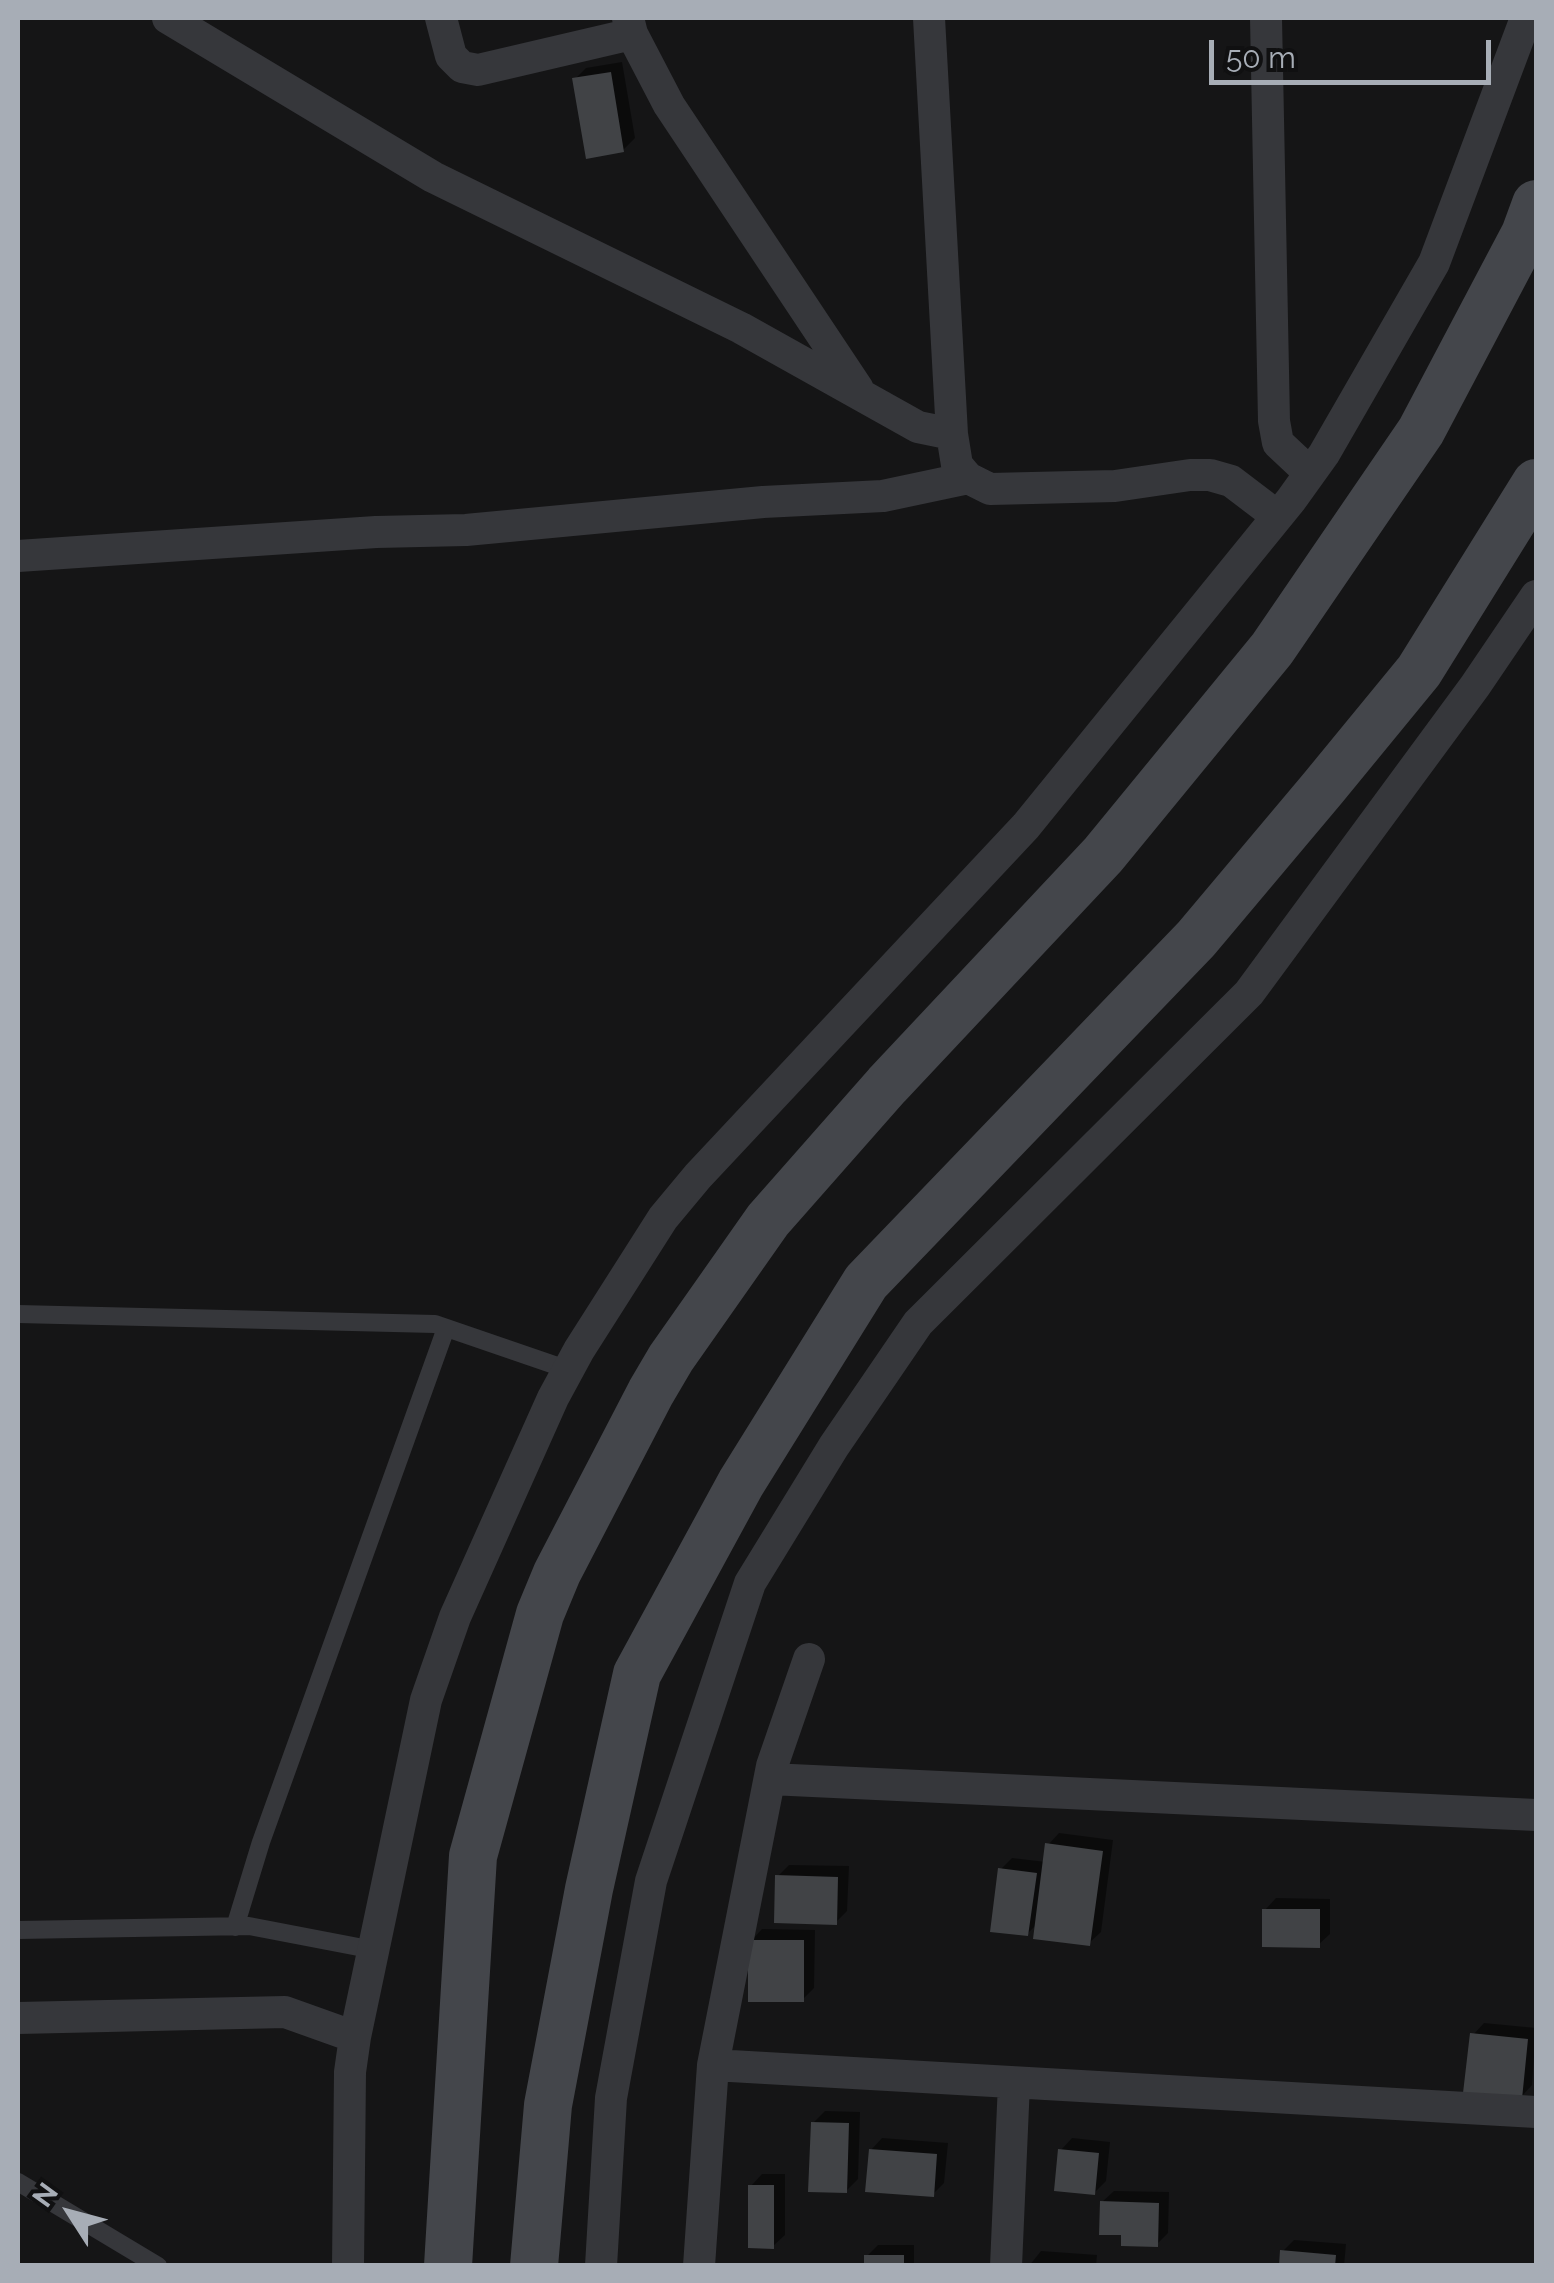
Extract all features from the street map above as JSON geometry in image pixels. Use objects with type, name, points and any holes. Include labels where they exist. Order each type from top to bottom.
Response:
[{"type":"street","points":[[168,18],[433,178],[741,328],[918,427],[952,434]]},
{"type":"street","points":[[441,18],[451,56],[462,67],[478,70],[630,26],[669,105],[861,393]]},
{"type":"street","points":[[929,18],[952,434],[958,465],[968,478],[990,488],[1115,486],[1210,475],[1231,481],[1277,516]]},
{"type":"street","points":[[1266,18],[1274,421],[1278,443],[1310,474]]},
{"type":"street","points":[[348,2266],[350,2072],[426,1700],[440,1657],[553,1398],[663,1218],[1026,826],[1310,474],[1434,262],[1526,18]]},
{"type":"street","points":[[448,2266],[473,1856],[540,1614],[557,1573],[651,1392],[768,1220],[1103,854],[1272,649],[1422,431],[1526,234],[1536,204]]},
{"type":"street","points":[[18,556],[376,532],[466,530],[763,502],[884,496],[968,478]]},
{"type":"street","points":[[534,2266],[548,2105],[589,1889],[637,1674],[741,1483],[866,1282],[1196,939],[1247,879],[1419,672],[1536,483]]},
{"type":"street","points":[[601,2266],[610,2098],[650,1881],[750,1583],[834,1446],[918,1324],[1250,993],[1475,686],[1536,596]]},
{"type":"street","points":[[698,2266],[712,2065],[770,1779],[809,1659]]},
{"type":"street","points":[[770,1779],[1536,1815]]},
{"type":"street","points":[[18,2018],[285,2012],[355,2036]]},
{"type":"street","points":[[712,2065],[1536,2112]]},
{"type":"street","points":[[1006,2266],[1014,2083]]},
{"type":"lane","points":[[18,1314],[435,1324],[569,1370]]},
{"type":"lane","points":[[235,1927],[261,1842],[446,1328]]},
{"type":"lane","points":[[18,1930],[249,1926],[374,1950]]},
{"type":"lane","points":[[18,2182],[158,2266]]},
{"type":"building","points":[[611,72],[624,152],[586,159],[572,78]]},
{"type":"building","points":[[1045,1843],[1103,1851],[1090,1946],[1033,1939]]},
{"type":"building","points":[[998,1868],[1037,1873],[1028,1936],[990,1932]]},
{"type":"building","points":[[775,1875],[838,1877],[837,1925],[774,1923]]},
{"type":"building","points":[[1262,1909],[1320,1909],[1320,1948],[1262,1947]]},
{"type":"building","points":[[748,1940],[804,1940],[804,2002],[748,2002]]},
{"type":"building","points":[[1470,2033],[1528,2039],[1522,2099],[1463,2093]]},
{"type":"building","points":[[811,2122],[849,2123],[847,2193],[808,2192]]},
{"type":"building","points":[[869,2149],[937,2154],[934,2197],[865,2192]]},
{"type":"building","points":[[1058,2149],[1099,2153],[1095,2195],[1054,2191]]},
{"type":"building","points":[[748,2185],[774,2185],[774,2249],[748,2248]]},
{"type":"building","points":[[1100,2201],[1159,2203],[1158,2247],[1121,2246],[1121,2235],[1099,2235]]},
{"type":"building","points":[[1280,2250],[1336,2255],[1335,2266],[1279,2266]]},
{"type":"building","points":[[864,2255],[904,2255],[904,2266],[864,2266]]}]
